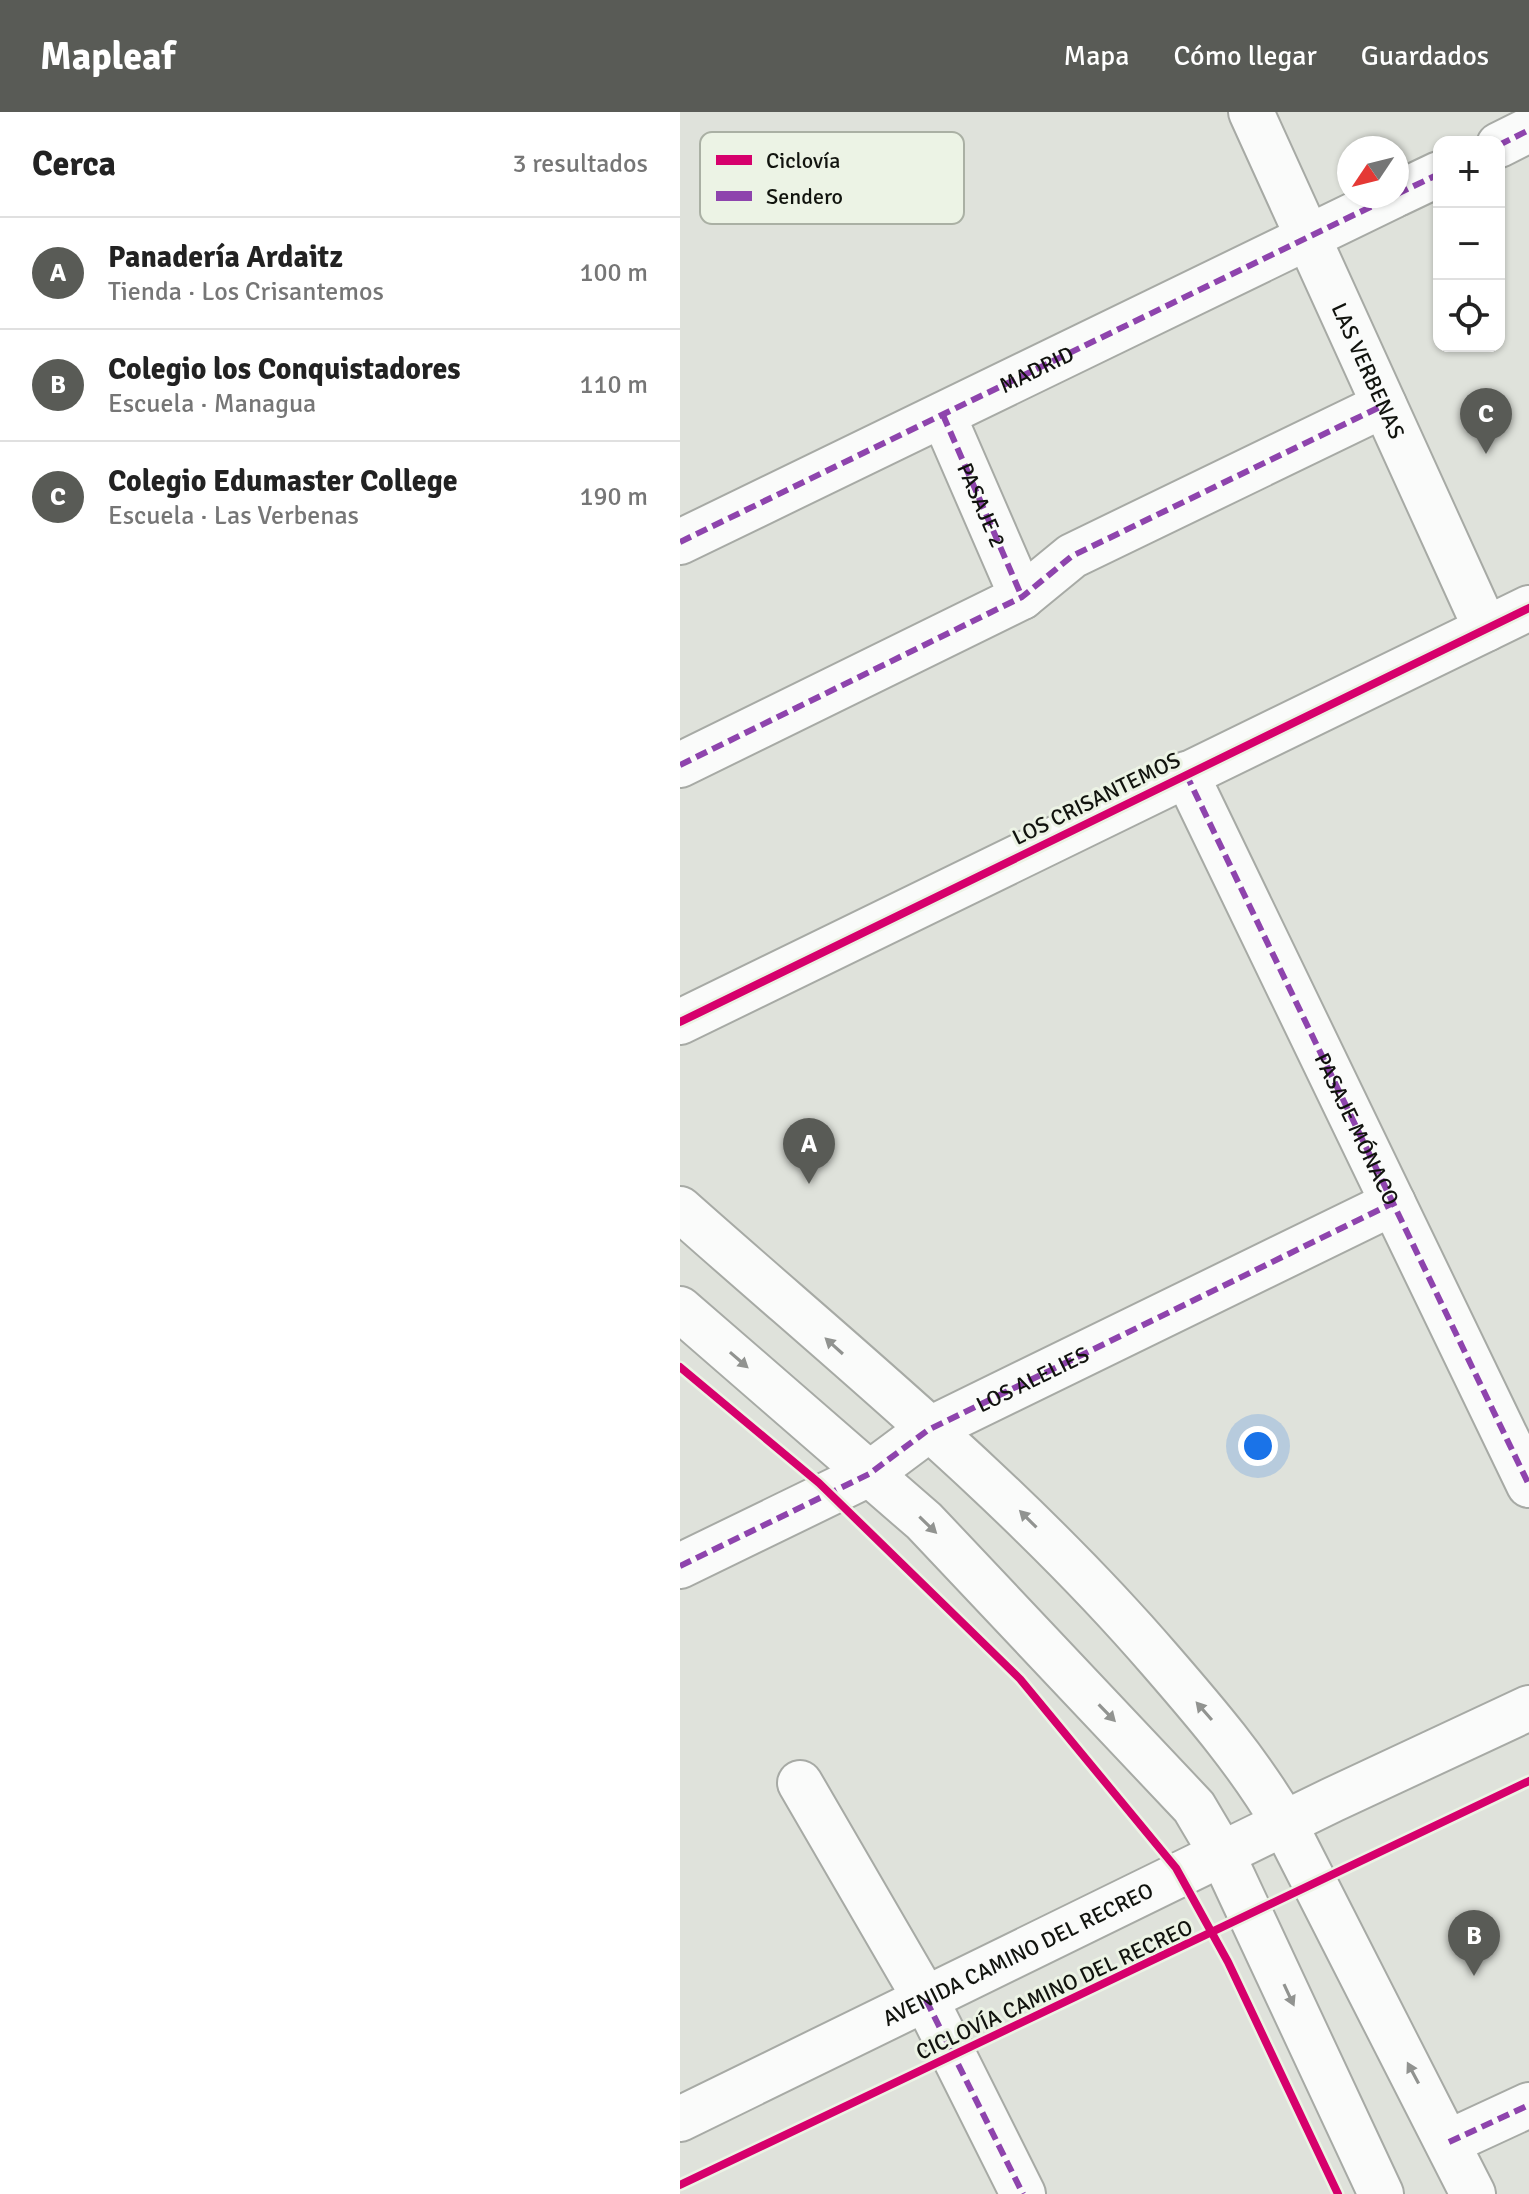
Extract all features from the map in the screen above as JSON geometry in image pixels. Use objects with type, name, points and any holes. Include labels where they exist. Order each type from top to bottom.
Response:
[{"type":"street","name":"LAS VERBENAS","points":[[1251,112],[1486,629]]},
{"type":"street","points":[[1505,142],[1529,130]]},
{"type":"street","name":"MADRID","points":[[1409,188],[1433,177]]},
{"type":"street","name":"MADRID","points":[[680,542],[1368,208]]},
{"type":"street","points":[[680,765],[1022,597],[1072,556],[1384,405]]},
{"type":"street","name":"PASAJE 2","points":[[943,415],[1022,597]]},
{"type":"street","name":"LOS CRISANTEMOS","points":[[680,1022],[1529,608]]},
{"type":"street","name":"PASAJE MÓNACO","points":[[1186,774],[1529,1485]]},
{"type":"street","name":"LOS ALELIES","points":[[680,1566],[869,1474],[928,1430],[1393,1203]]},
{"type":"street","points":[[680,1209],[1020,1510],[1116,1609],[1232,1743],[1254,1771],[1284,1823],[1473,2194]]},
{"type":"street","points":[[680,1309],[924,1521],[1177,1786],[1223,1856],[1381,2194]]},
{"type":"street","name":"AVENIDA CAMINO DEL RECREO","points":[[680,2119],[1223,1856],[1284,1823],[1529,1708]]},
{"type":"street","points":[[800,1783],[926,2000],[1023,2194]]},
{"type":"street","points":[[1449,2142],[1529,2105]]},
{"type":"marked path","points":[[1505,142],[1529,130]]},
{"type":"marked path","points":[[1409,188],[1433,177]]},
{"type":"marked path","points":[[680,542],[1368,208]]},
{"type":"marked path","points":[[680,765],[1022,597],[1072,556],[1384,405]]},
{"type":"marked path","points":[[943,415],[1022,597]]},
{"type":"marked path","points":[[1186,774],[1529,1485]]},
{"type":"marked path","points":[[680,1566],[869,1474],[928,1430],[1393,1203]]},
{"type":"marked path","points":[[926,2000],[1023,2194]]},
{"type":"marked path","points":[[1449,2142],[1529,2105]]},
{"type":"cycle path","points":[[680,1022],[1529,608]]},
{"type":"cycle path","name":"CICLOVÍA CAMINO DEL RECREO","points":[[680,1367],[819,1483],[1020,1679],[1176,1868],[1228,1962],[1338,2194]]},
{"type":"cycle path","name":"CICLOVÍA CAMINO DEL RECREO","points":[[680,2185],[1529,1781]]},
{"type":"place","name":"Colegio Edumaster College","points":[[1486,454]]},
{"type":"place","name":"Panadería Ardaitz","points":[[809,1184]]},
{"type":"place","name":"Colegio los Conquistadores","points":[[1474,1976]]}]
